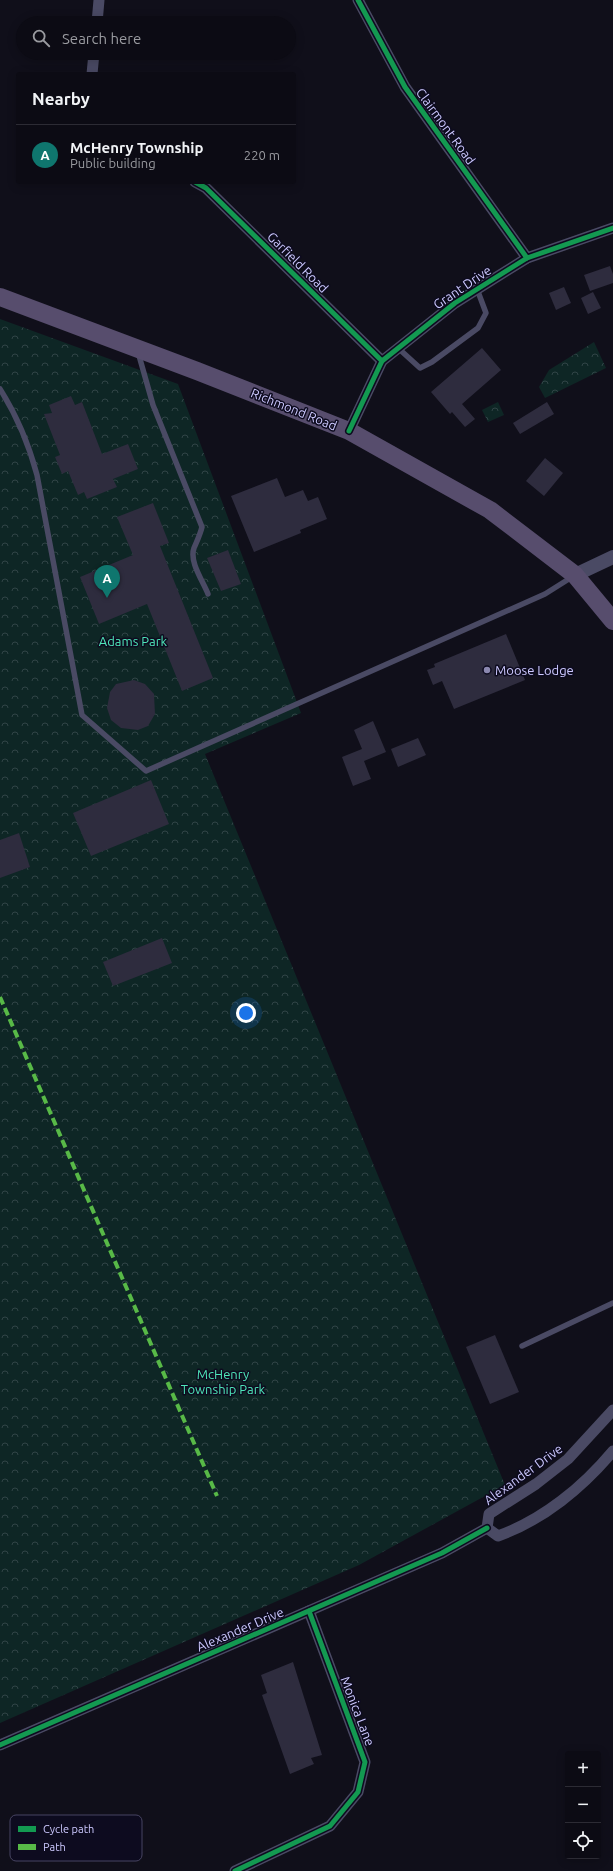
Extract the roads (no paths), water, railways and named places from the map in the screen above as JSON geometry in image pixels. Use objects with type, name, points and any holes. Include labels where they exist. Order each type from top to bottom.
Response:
[{"type":"main road","name":"Richmond Road","points":[[1,299],[137,348],[349,431],[490,510],[575,575],[613,621]]},
{"type":"street","points":[[98,16],[99,0]]},
{"type":"street","name":"Clairmont Road","points":[[358,0],[404,87],[527,258]]},
{"type":"street","points":[[92,72],[93,60]]},
{"type":"street","name":"Garfield Road","points":[[199,184],[206,188],[382,361]]},
{"type":"street","name":"Grant Drive","points":[[349,431],[382,361],[455,303],[527,258],[613,228]]},
{"type":"street","points":[[575,575],[613,557]]},
{"type":"street","name":"Alexander Drive","points":[[0,1745],[442,1553],[487,1528],[489,1514],[536,1484],[568,1459],[613,1410]]},
{"type":"street","points":[[487,1528],[498,1536],[515,1530],[538,1516],[585,1481],[613,1451]]},
{"type":"street","name":"Monica Lane","points":[[235,1871],[330,1826],[358,1792],[365,1762],[309,1611]]},
{"type":"lane","points":[[398,348],[420,368],[432,362],[478,328],[486,313],[477,289]]},
{"type":"lane","points":[[137,348],[153,405],[202,527],[198,540],[193,549],[194,561],[208,594]]},
{"type":"lane","points":[[0,389],[11,407],[30,448],[38,476],[82,715],[146,771],[544,594],[575,575]]},
{"type":"lane","points":[[522,1346],[613,1303]]},
{"type":"place","name":"McHenry Township","points":[[107,598]]},
{"type":"place","name":"Moose Lodge","points":[[487,670]]},
{"type":"park label","name":"Adams Park","points":[[133,641]]},
{"type":"park label","name":"McHenry Township Park","points":[[223,1382]]}]
